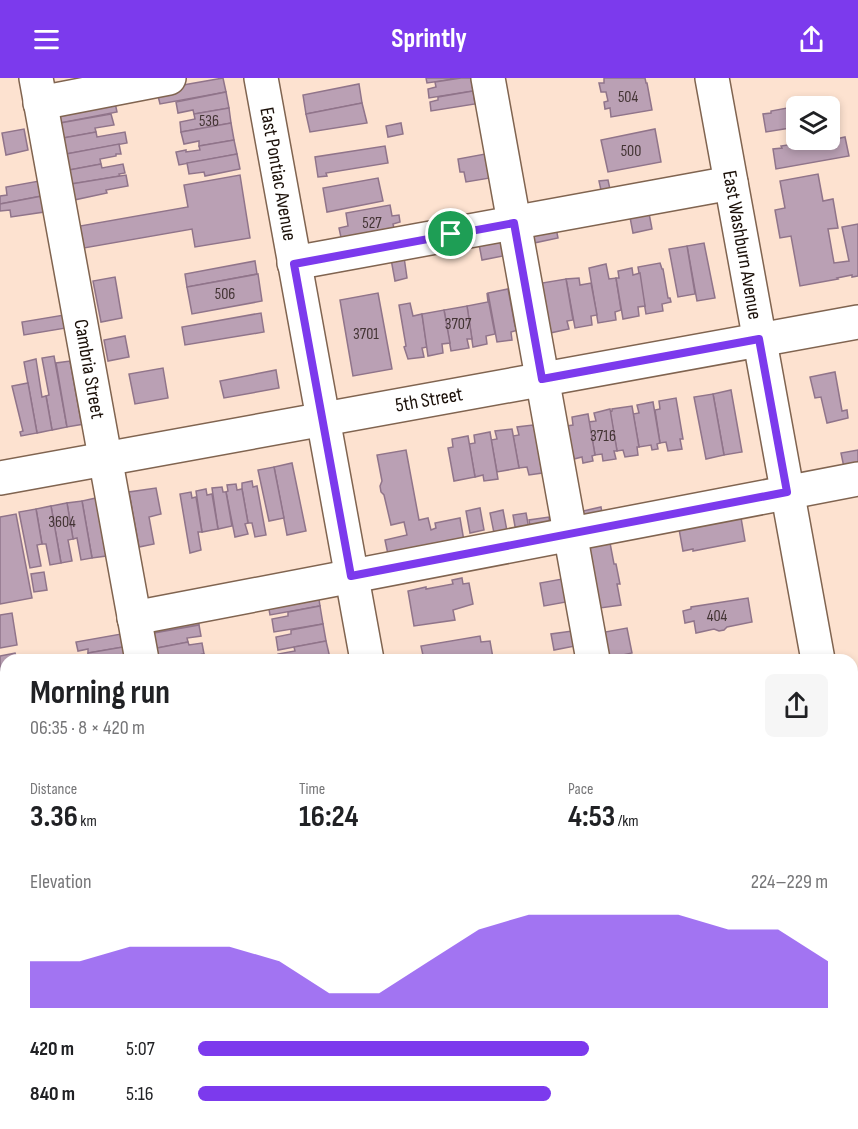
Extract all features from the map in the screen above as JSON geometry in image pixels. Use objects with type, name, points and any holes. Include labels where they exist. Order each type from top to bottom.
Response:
[{"type":"street","points":[[38,91],[169,78]]},
{"type":"street","name":"East Pontiac Avenue","points":[[261,78],[366,654]]},
{"type":"street","points":[[488,78],[592,654]]},
{"type":"street","name":"East Washburn Avenue","points":[[712,78],[817,654]]},
{"type":"street","name":"Cambria Street","points":[[38,91],[141,654]]},
{"type":"street","points":[[294,264],[731,183]]},
{"type":"street","name":"5th Street","points":[[0,478],[858,322]]},
{"type":"street","points":[[134,618],[858,479]]},
{"type":"building","points":[[223,78],[226,92],[160,104],[157,92],[166,88]]},
{"type":"building","points":[[426,78],[461,78],[427,83]]},
{"type":"building","points":[[471,78],[473,91],[429,98],[428,89],[436,87],[435,82]]},
{"type":"building","points":[[604,78],[645,78],[652,110],[611,117],[610,108],[605,109],[604,102],[608,101],[606,92],[601,92],[599,83],[604,83]]},
{"type":"building","points":[[359,84],[362,103],[306,114],[303,95]]},
{"type":"building","points":[[473,91],[475,104],[431,111],[430,102],[438,100],[438,97]]},
{"type":"building","points":[[226,92],[229,108],[194,114],[193,110],[178,113],[176,102]]},
{"type":"building","points":[[114,98],[117,112],[60,123],[57,108]]},
{"type":"building","points":[[362,103],[367,123],[310,132],[306,114]]},
{"type":"building","points":[[229,108],[231,123],[181,132],[180,122],[195,119],[194,114]]},
{"type":"building","points":[[786,108],[786,129],[766,132],[763,114],[771,113],[771,111]]},
{"type":"building","points":[[111,114],[114,125],[95,128],[96,132],[63,138],[60,123]]},
{"type":"building","points":[[231,123],[234,140],[199,146],[199,141],[184,144],[181,132]]},
{"type":"building","points":[[401,123],[403,134],[388,137],[386,126]]},
{"type":"building","points":[[24,129],[28,150],[6,155],[2,133]]},
{"type":"building","points":[[655,129],[661,162],[608,172],[601,140]]},
{"type":"building","points":[[96,132],[97,137],[125,132],[127,143],[66,154],[63,138]]},
{"type":"building","points":[[845,137],[849,156],[776,169],[773,149],[782,148],[781,146],[786,145],[786,150],[840,150],[840,138]]},
{"type":"building","points":[[234,140],[237,154],[179,165],[176,152],[200,150],[199,146]]},
{"type":"building","points":[[119,144],[121,154],[100,159],[101,164],[69,170],[66,154]]},
{"type":"building","points":[[385,146],[388,163],[326,173],[327,176],[318,177],[315,157]]},
{"type":"building","points":[[237,154],[240,169],[205,176],[204,172],[189,174],[187,163]]},
{"type":"building","points":[[485,154],[490,178],[466,182],[464,172],[460,172],[458,159]]},
{"type":"building","points":[[101,164],[102,168],[123,164],[125,173],[119,174],[120,176],[71,184],[69,170]]},
{"type":"building","points":[[818,174],[823,201],[833,199],[838,228],[828,229],[834,263],[849,261],[842,227],[858,224],[858,276],[852,277],[852,275],[800,286],[791,236],[780,238],[775,210],[785,208],[780,181]]},
{"type":"building","points":[[126,175],[128,186],[74,200],[71,184]]},
{"type":"building","points":[[240,175],[250,238],[195,247],[192,229],[84,248],[80,226],[188,207],[184,185]]},
{"type":"building","points":[[378,178],[383,201],[327,212],[323,188]]},
{"type":"building","points":[[608,180],[611,194],[602,195],[599,181]]},
{"type":"building","points":[[39,181],[42,196],[0,204],[0,196],[7,195],[6,187]]},
{"type":"building","points":[[42,196],[44,212],[11,217],[10,210],[0,211],[0,204]]},
{"type":"building","points":[[390,205],[392,216],[399,215],[400,222],[393,224],[395,233],[342,242],[339,228],[348,226],[346,213]]},
{"type":"building","points":[[648,208],[652,229],[633,233],[629,212]]},
{"type":"building","points":[[555,223],[558,238],[534,243],[531,228]]},
{"type":"building","points":[[499,235],[503,256],[482,260],[478,239]]},
{"type":"building","points":[[704,243],[715,298],[697,301],[687,246]]},
{"type":"building","points":[[687,246],[695,294],[678,297],[669,249]]},
{"type":"building","points":[[404,257],[407,278],[395,281],[391,259]]},
{"type":"building","points":[[255,261],[257,274],[187,287],[185,274]]},
{"type":"building","points":[[660,263],[668,298],[671,302],[662,304],[663,311],[646,314],[638,267]]},
{"type":"building","points":[[606,264],[609,279],[616,278],[621,310],[615,312],[616,320],[598,323],[589,268]]},
{"type":"building","points":[[632,268],[633,275],[640,273],[645,306],[638,307],[639,316],[623,319],[616,278],[619,278],[618,271]]},
{"type":"building","points":[[258,274],[262,301],[192,314],[187,287]]},
{"type":"building","points":[[115,277],[122,318],[101,322],[93,281]]},
{"type":"building","points":[[579,278],[580,285],[591,283],[597,315],[591,316],[592,325],[575,328],[566,279]]},
{"type":"building","points":[[566,279],[573,320],[567,321],[569,329],[550,333],[542,283]]},
{"type":"building","points":[[508,289],[515,326],[518,330],[511,332],[512,340],[497,342],[488,293]]},
{"type":"building","points":[[378,293],[392,369],[353,376],[340,300]]},
{"type":"building","points":[[487,293],[495,334],[486,336],[487,344],[473,347],[467,306],[488,302]]},
{"type":"building","points":[[410,303],[413,316],[422,314],[427,347],[422,348],[424,357],[408,359],[404,347],[406,346],[399,305]]},
{"type":"building","points":[[467,306],[472,339],[467,339],[469,348],[451,351],[444,310]]},
{"type":"building","points":[[444,310],[450,343],[442,344],[443,353],[428,356],[422,314]]},
{"type":"building","points":[[261,313],[264,332],[185,345],[182,327]]},
{"type":"building","points":[[64,315],[66,328],[24,335],[22,322]]},
{"type":"building","points":[[125,336],[129,357],[108,361],[104,340]]},
{"type":"building","points":[[54,356],[67,427],[52,430],[46,396],[49,395],[42,358]]},
{"type":"building","points":[[36,359],[42,397],[46,396],[52,430],[37,433],[24,362]]},
{"type":"building","points":[[70,361],[81,421],[84,421],[84,424],[67,427],[56,363]]},
{"type":"building","points":[[163,368],[168,398],[135,404],[129,374]]},
{"type":"building","points":[[276,370],[279,388],[224,398],[220,381]]},
{"type":"building","points":[[835,372],[842,411],[847,410],[848,418],[827,423],[821,397],[815,398],[810,377]]},
{"type":"building","points":[[28,383],[37,433],[21,436],[20,432],[23,431],[12,386]]},
{"type":"building","points":[[731,390],[742,452],[724,455],[713,394]]},
{"type":"building","points":[[713,394],[724,455],[706,459],[694,397]]},
{"type":"building","points":[[676,398],[683,439],[680,439],[682,449],[668,451],[666,442],[660,443],[655,410],[660,409],[659,401]]},
{"type":"building","points":[[653,402],[660,443],[657,444],[658,449],[652,450],[651,445],[639,447],[633,414],[639,413],[637,405]]},
{"type":"building","points":[[632,406],[639,447],[637,447],[638,455],[625,457],[623,450],[617,451],[610,412],[612,409]]},
{"type":"building","points":[[610,409],[617,451],[614,451],[616,459],[603,461],[602,454],[595,455],[589,422],[596,421],[594,413]]},
{"type":"building","points":[[588,414],[595,455],[592,456],[593,461],[583,463],[582,457],[574,459],[566,426],[573,425],[572,417]]},
{"type":"building","points":[[533,425],[537,432],[542,473],[529,475],[527,467],[519,468],[513,436],[519,435],[517,427]]},
{"type":"building","points":[[512,429],[519,468],[497,472],[491,440],[497,439],[495,431]]},
{"type":"building","points":[[490,432],[498,479],[484,481],[483,475],[475,477],[469,444],[475,443],[474,435]]},
{"type":"building","points":[[468,436],[475,477],[454,481],[448,448],[453,447],[452,439]]},
{"type":"building","points":[[406,450],[419,520],[428,518],[431,530],[436,528],[435,523],[460,518],[464,541],[389,559],[385,540],[407,535],[404,522],[391,525],[384,495],[381,492],[382,481],[377,455]]},
{"type":"building","points":[[858,450],[858,474],[846,477],[841,453]]},
{"type":"building","points":[[292,463],[306,531],[287,535],[274,467]]},
{"type":"building","points":[[274,467],[284,518],[269,521],[258,470]]},
{"type":"building","points":[[252,481],[253,487],[257,486],[266,535],[255,537],[252,523],[248,523],[242,489],[242,483]]},
{"type":"building","points":[[236,484],[237,490],[242,489],[248,534],[235,537],[226,492],[228,491],[227,485]]},
{"type":"building","points":[[222,487],[223,492],[226,492],[232,526],[218,529],[212,488]]},
{"type":"building","points":[[156,488],[161,514],[149,517],[154,544],[139,547],[129,492]]},
{"type":"building","points":[[206,489],[207,495],[212,494],[218,529],[202,532],[196,491]]},
{"type":"building","points":[[191,492],[192,498],[196,497],[202,532],[198,532],[201,550],[190,553],[180,494]]},
{"type":"building","points":[[96,498],[106,556],[92,558],[82,501]]},
{"type":"building","points":[[82,501],[92,558],[81,560],[77,538],[73,539],[67,503]]},
{"type":"building","points":[[67,503],[73,539],[68,540],[72,561],[61,563],[51,506]]},
{"type":"building","points":[[51,506],[61,563],[50,565],[46,544],[42,544],[36,509]]},
{"type":"building","points":[[601,507],[603,519],[584,522],[583,511]]},
{"type":"building","points":[[480,508],[484,530],[470,533],[466,511]]},
{"type":"building","points":[[36,509],[42,544],[37,545],[41,566],[30,568],[19,512]]},
{"type":"building","points":[[503,510],[507,531],[494,533],[490,513]]},
{"type":"building","points":[[740,512],[745,541],[683,551],[679,529]]},
{"type":"building","points":[[526,513],[529,529],[516,532],[513,515]]},
{"type":"building","points":[[16,514],[32,598],[0,604],[0,517]]},
{"type":"building","points":[[549,517],[550,529],[531,532],[529,520]]},
{"type":"building","points":[[610,543],[620,584],[617,584],[621,605],[600,608],[589,547]]},
{"type":"building","points":[[44,572],[47,590],[34,592],[31,574]]},
{"type":"building","points":[[462,578],[463,584],[469,583],[473,604],[453,610],[455,620],[414,626],[408,591],[453,584],[452,580]]},
{"type":"building","points":[[562,579],[566,602],[544,606],[540,583]]},
{"type":"building","points":[[317,587],[320,606],[270,615],[267,598]]},
{"type":"building","points":[[748,598],[752,622],[719,631],[714,629],[696,633],[694,621],[685,623],[683,611],[691,607]]},
{"type":"building","points":[[320,606],[323,624],[274,632],[272,619],[288,616],[288,612]]},
{"type":"building","points":[[196,610],[199,625],[154,633],[151,618]]},
{"type":"building","points":[[12,613],[17,645],[0,648],[0,615]]},
{"type":"building","points":[[323,624],[326,641],[278,650],[276,637],[291,634],[291,630]]},
{"type":"building","points":[[199,625],[201,636],[187,638],[188,642],[157,648],[154,633]]},
{"type":"building","points":[[627,628],[632,653],[608,654],[605,632]]},
{"type":"building","points":[[572,631],[575,646],[554,650],[551,634]]},
{"type":"building","points":[[121,634],[123,647],[88,653],[88,649],[78,651],[76,642]]},
{"type":"building","points":[[480,636],[481,642],[490,641],[492,654],[423,654],[421,646]]},
{"type":"building","points":[[326,641],[329,654],[278,654],[295,651],[294,647]]},
{"type":"building","points":[[188,642],[189,645],[202,643],[204,654],[158,654],[157,648]]},
{"type":"building","points":[[123,647],[125,654],[88,654]]},
{"type":"route","points":[[514,223],[542,379],[759,339],[787,492],[351,576],[294,264],[451,234],[514,223]]}]
